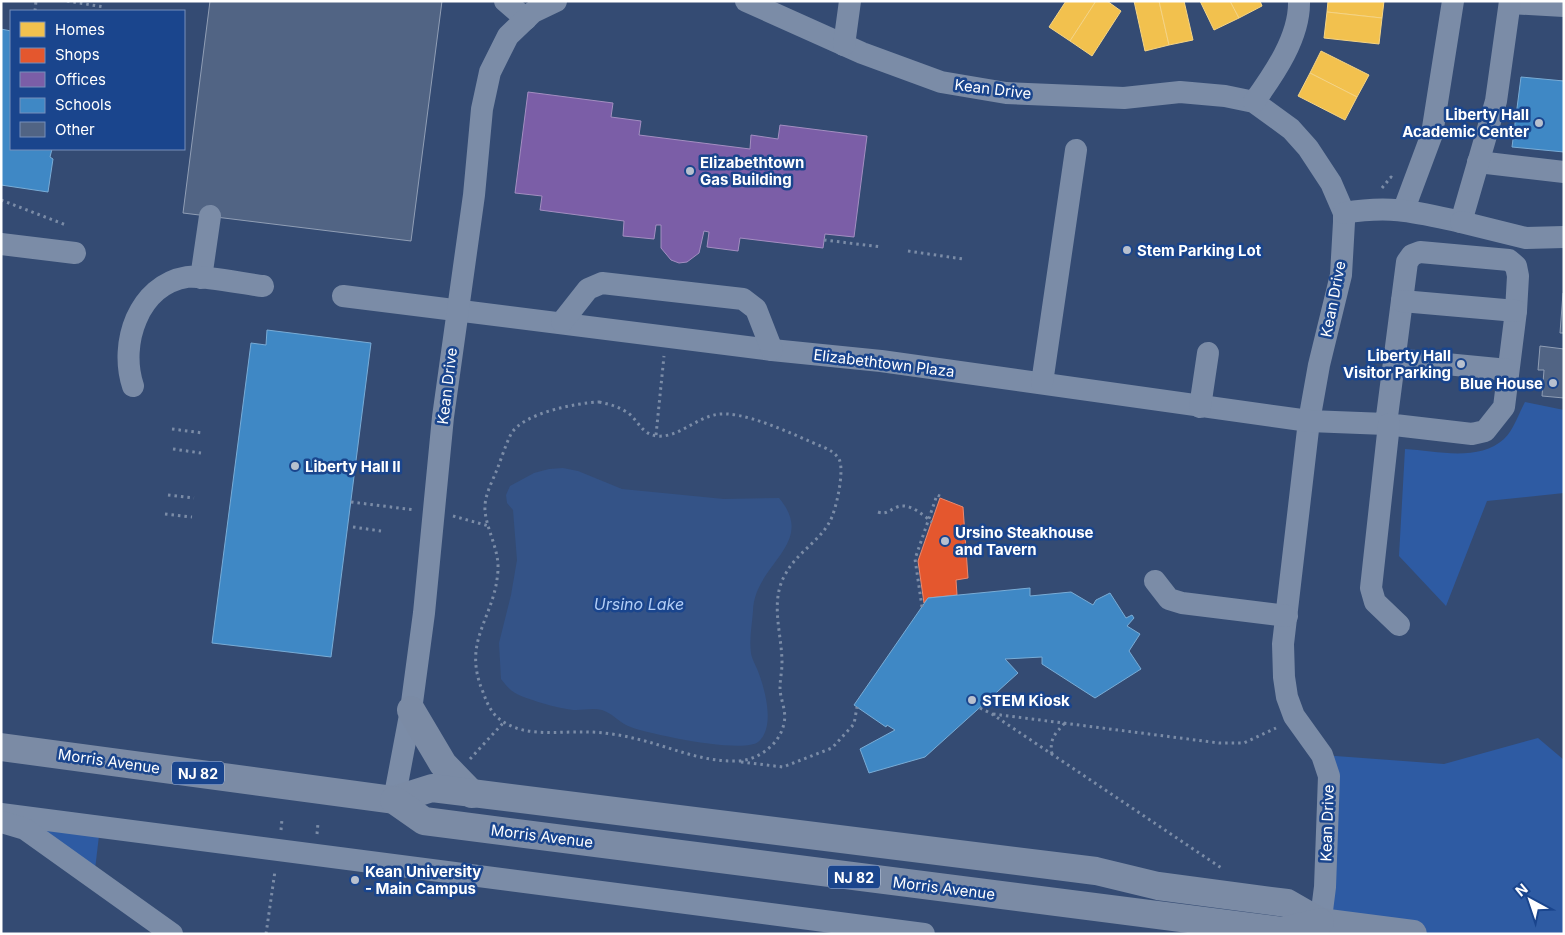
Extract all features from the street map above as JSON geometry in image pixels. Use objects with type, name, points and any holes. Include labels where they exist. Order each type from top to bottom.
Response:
[{"type":"main road","points":[[411,710],[443,764],[472,794]]},
{"type":"main road","name":"Morris Avenue","points":[[1,747],[394,800],[432,788],[1096,871],[1158,886],[1287,903],[1320,928]]},
{"type":"main road","name":"Morris Avenue","points":[[394,800],[424,821],[1273,930],[1320,928],[1413,934]]},
{"type":"street","points":[[505,1],[526,19]]},
{"type":"street","name":"Kean Drive","points":[[394,800],[411,710],[457,309],[474,195],[482,109],[490,72],[508,36],[533,12],[556,1]]},
{"type":"street","name":"Kean Drive","points":[[746,1],[844,45],[941,82],[1006,93],[1124,98],[1180,92],[1225,96],[1254,102],[1291,129],[1308,148],[1331,183],[1344,213],[1341,275],[1319,366],[1310,421],[1283,644],[1284,677],[1294,716],[1322,755],[1329,776],[1325,887],[1320,928]]},
{"type":"street","points":[[844,45],[850,1]]},
{"type":"street","points":[[1254,102],[1286,50],[1295,27],[1299,1]]},
{"type":"street","points":[[1404,209],[1432,134],[1453,1]]},
{"type":"street","points":[[1461,222],[1496,101],[1510,2],[1564,6]]},
{"type":"street","points":[[1042,383],[1076,150]]},
{"type":"street","points":[[1478,162],[1564,172]]},
{"type":"street","points":[[1344,213],[1365,210],[1404,209],[1526,238],[1564,237]]},
{"type":"street","points":[[201,278],[210,216]]},
{"type":"street","points":[[1,244],[76,253]]},
{"type":"street","name":"Elizabethtown Plaza","points":[[343,296],[562,322],[772,350],[881,361],[1310,421],[1388,424],[1472,434],[1485,431],[1504,407],[1516,311],[1518,276],[1516,266],[1509,260],[1420,252],[1412,255],[1406,262],[1402,301]]},
{"type":"street","points":[[133,386],[129,373],[129,360],[135,322],[141,308],[152,294],[165,284],[188,277],[263,286]]},
{"type":"street","points":[[562,322],[588,289],[602,283],[744,298],[756,309],[772,350]]},
{"type":"street","points":[[1399,625],[1375,602],[1371,588],[1394,359],[1402,301],[1516,311]]},
{"type":"street","points":[[1200,406],[1208,353]]},
{"type":"street","points":[[1394,359],[1508,370]]},
{"type":"street","points":[[1156,581],[1169,599],[1182,604],[1287,616]]},
{"type":"street","points":[[1,814],[924,934]]},
{"type":"street","points":[[1,822],[25,829],[172,934]]},
{"type":"path","points":[[67,1],[104,8]]},
{"type":"path","points":[[1376,188],[1382,188],[1390,177],[1396,181]]},
{"type":"path","points":[[1,200],[66,226]]},
{"type":"path","points":[[824,240],[882,247]]},
{"type":"path","points":[[908,251],[963,259]]},
{"type":"path","points":[[656,435],[665,349]]},
{"type":"path","points":[[735,762],[750,760],[762,754],[771,746],[784,724],[784,704],[780,690],[782,663],[777,629],[780,589],[784,574],[830,522],[842,467],[833,451],[738,414],[717,414],[700,418],[669,435],[646,433],[626,411],[600,402],[560,410],[522,422],[512,434],[487,494],[485,513],[496,552],[498,568],[492,602],[479,630],[475,662],[479,684],[492,712],[504,722],[527,730],[637,738],[689,756],[735,762],[783,767],[832,748],[854,724],[857,707]]},
{"type":"path","points":[[172,429],[203,433]]},
{"type":"path","points":[[173,449],[201,453]]},
{"type":"path","points":[[363,466],[389,469]]},
{"type":"path","points":[[168,495],[194,498]]},
{"type":"path","points":[[922,607],[915,559],[930,521],[937,495],[942,497]]},
{"type":"path","points":[[351,502],[453,516],[489,526]]},
{"type":"path","points":[[878,512],[886,514],[897,507],[904,506],[916,510],[930,521]]},
{"type":"path","points":[[165,514],[192,517]]},
{"type":"path","points":[[353,527],[381,531]]},
{"type":"path","points":[[980,708],[992,714],[1231,874]]},
{"type":"path","points":[[992,714],[1220,743],[1244,743],[1280,726]]},
{"type":"path","points":[[469,760],[504,722]]},
{"type":"path","points":[[1052,754],[1050,746],[1053,736],[1065,723]]},
{"type":"path","points":[[266,934],[275,868]]},
{"type":"shaded area","points":[[1525,402],[1564,410],[1564,493],[1487,501],[1446,606],[1399,556],[1405,449],[1443,453],[1482,451],[1504,439],[1516,422]]},
{"type":"shaded area","points":[[1538,738],[1564,760],[1564,934],[1425,934],[1320,922],[1322,755],[1444,764]]},
{"type":"shaded area","points":[[42,823],[100,827],[94,878],[41,840]]},
{"type":"water","name":"Ursino Lake","points":[[563,468],[578,471],[622,489],[724,499],[779,498],[789,514],[792,528],[788,542],[763,580],[756,595],[751,632],[750,648],[762,682],[768,710],[766,728],[758,742],[734,746],[694,742],[654,734],[628,726],[602,710],[570,710],[529,699],[512,691],[501,679],[499,643],[511,595],[517,560],[513,510],[507,503],[506,495],[510,486],[534,473]]},
{"type":"building: Homes","points":[[1066,1],[1096,1],[1070,41],[1049,27]]},
{"type":"building: Homes","points":[[1096,1],[1107,1],[1121,11],[1092,56],[1070,41]]},
{"type":"building: Homes","points":[[1134,1],[1159,1],[1169,45],[1145,51]]},
{"type":"building: Homes","points":[[1159,1],[1184,1],[1193,40],[1169,45]]},
{"type":"building: Homes","points":[[1200,1],[1230,1],[1239,18],[1214,30]]},
{"type":"building: Homes","points":[[1230,1],[1260,1],[1262,6],[1239,18]]},
{"type":"building: Homes","points":[[1328,1],[1384,1],[1382,18],[1327,12]]},
{"type":"building: Homes","points":[[1327,12],[1382,18],[1379,44],[1324,38]]},
{"type":"building: Homes","points":[[1321,51],[1369,75],[1357,97],[1310,73]]},
{"type":"building: Homes","points":[[1310,73],[1357,97],[1345,120],[1298,96]]},
{"type":"building: Shops","name":"Ursino Steakhouse and Tavern","points":[[940,498],[963,507],[968,578],[956,580],[957,595],[928,598],[924,603],[918,561]]},
{"type":"building: Offices","name":"Elizabethtown Gas Building","points":[[528,92],[613,103],[611,117],[641,121],[639,135],[750,149],[751,135],[778,139],[780,125],[867,136],[854,237],[825,234],[823,248],[740,238],[738,251],[707,247],[709,232],[704,231],[699,253],[687,262],[679,263],[671,260],[661,248],[661,225],[656,225],[654,239],[623,236],[624,221],[540,210],[542,196],[515,193]]},
{"type":"building: Schools","points":[[1,29],[10,31],[10,150],[52,150],[50,157],[53,159],[48,192],[1,185]]},
{"type":"building: Schools","name":"Liberty Hall Academic Center","points":[[1521,77],[1564,81],[1564,152],[1512,147]]},
{"type":"building: Schools","name":"Liberty Hall II","points":[[267,330],[371,343],[331,657],[212,643],[251,343],[266,345]]},
{"type":"building: Schools","points":[[1030,588],[1030,596],[1071,592],[1093,605],[1096,600],[1110,593],[1126,618],[1132,615],[1134,618],[1127,626],[1140,634],[1129,651],[1141,669],[1095,698],[1042,664],[1042,657],[1005,659],[1018,673],[925,757],[869,773],[860,749],[895,730],[887,725],[886,727],[854,705],[928,598]]},
{"type":"building: Other","points":[[210,1],[442,1],[411,241],[183,213]]},
{"type":"building: Other","points":[[1563,293],[1564,333],[1560,333]]},
{"type":"building: Other","name":"Blue House","points":[[1540,346],[1564,349],[1564,398],[1542,396],[1544,370],[1538,370]]},
{"type":"place","name":"Liberty Hall Academic Center","points":[[1539,123]]},
{"type":"place","name":"Elizabethtown Gas Building","points":[[690,171]]},
{"type":"place","name":"Stem Parking Lot","points":[[1127,250]]},
{"type":"place","name":"Liberty Hall Visitor Parking","points":[[1461,364]]},
{"type":"place","name":"Blue House","points":[[1553,383]]},
{"type":"place","name":"Liberty Hall II","points":[[295,466]]},
{"type":"place","name":"Ursino Steakhouse and Tavern","points":[[945,541]]},
{"type":"place","name":"STEM Kiosk","points":[[972,700]]},
{"type":"place","name":"Kean University - Main Campus","points":[[355,880]]}]
